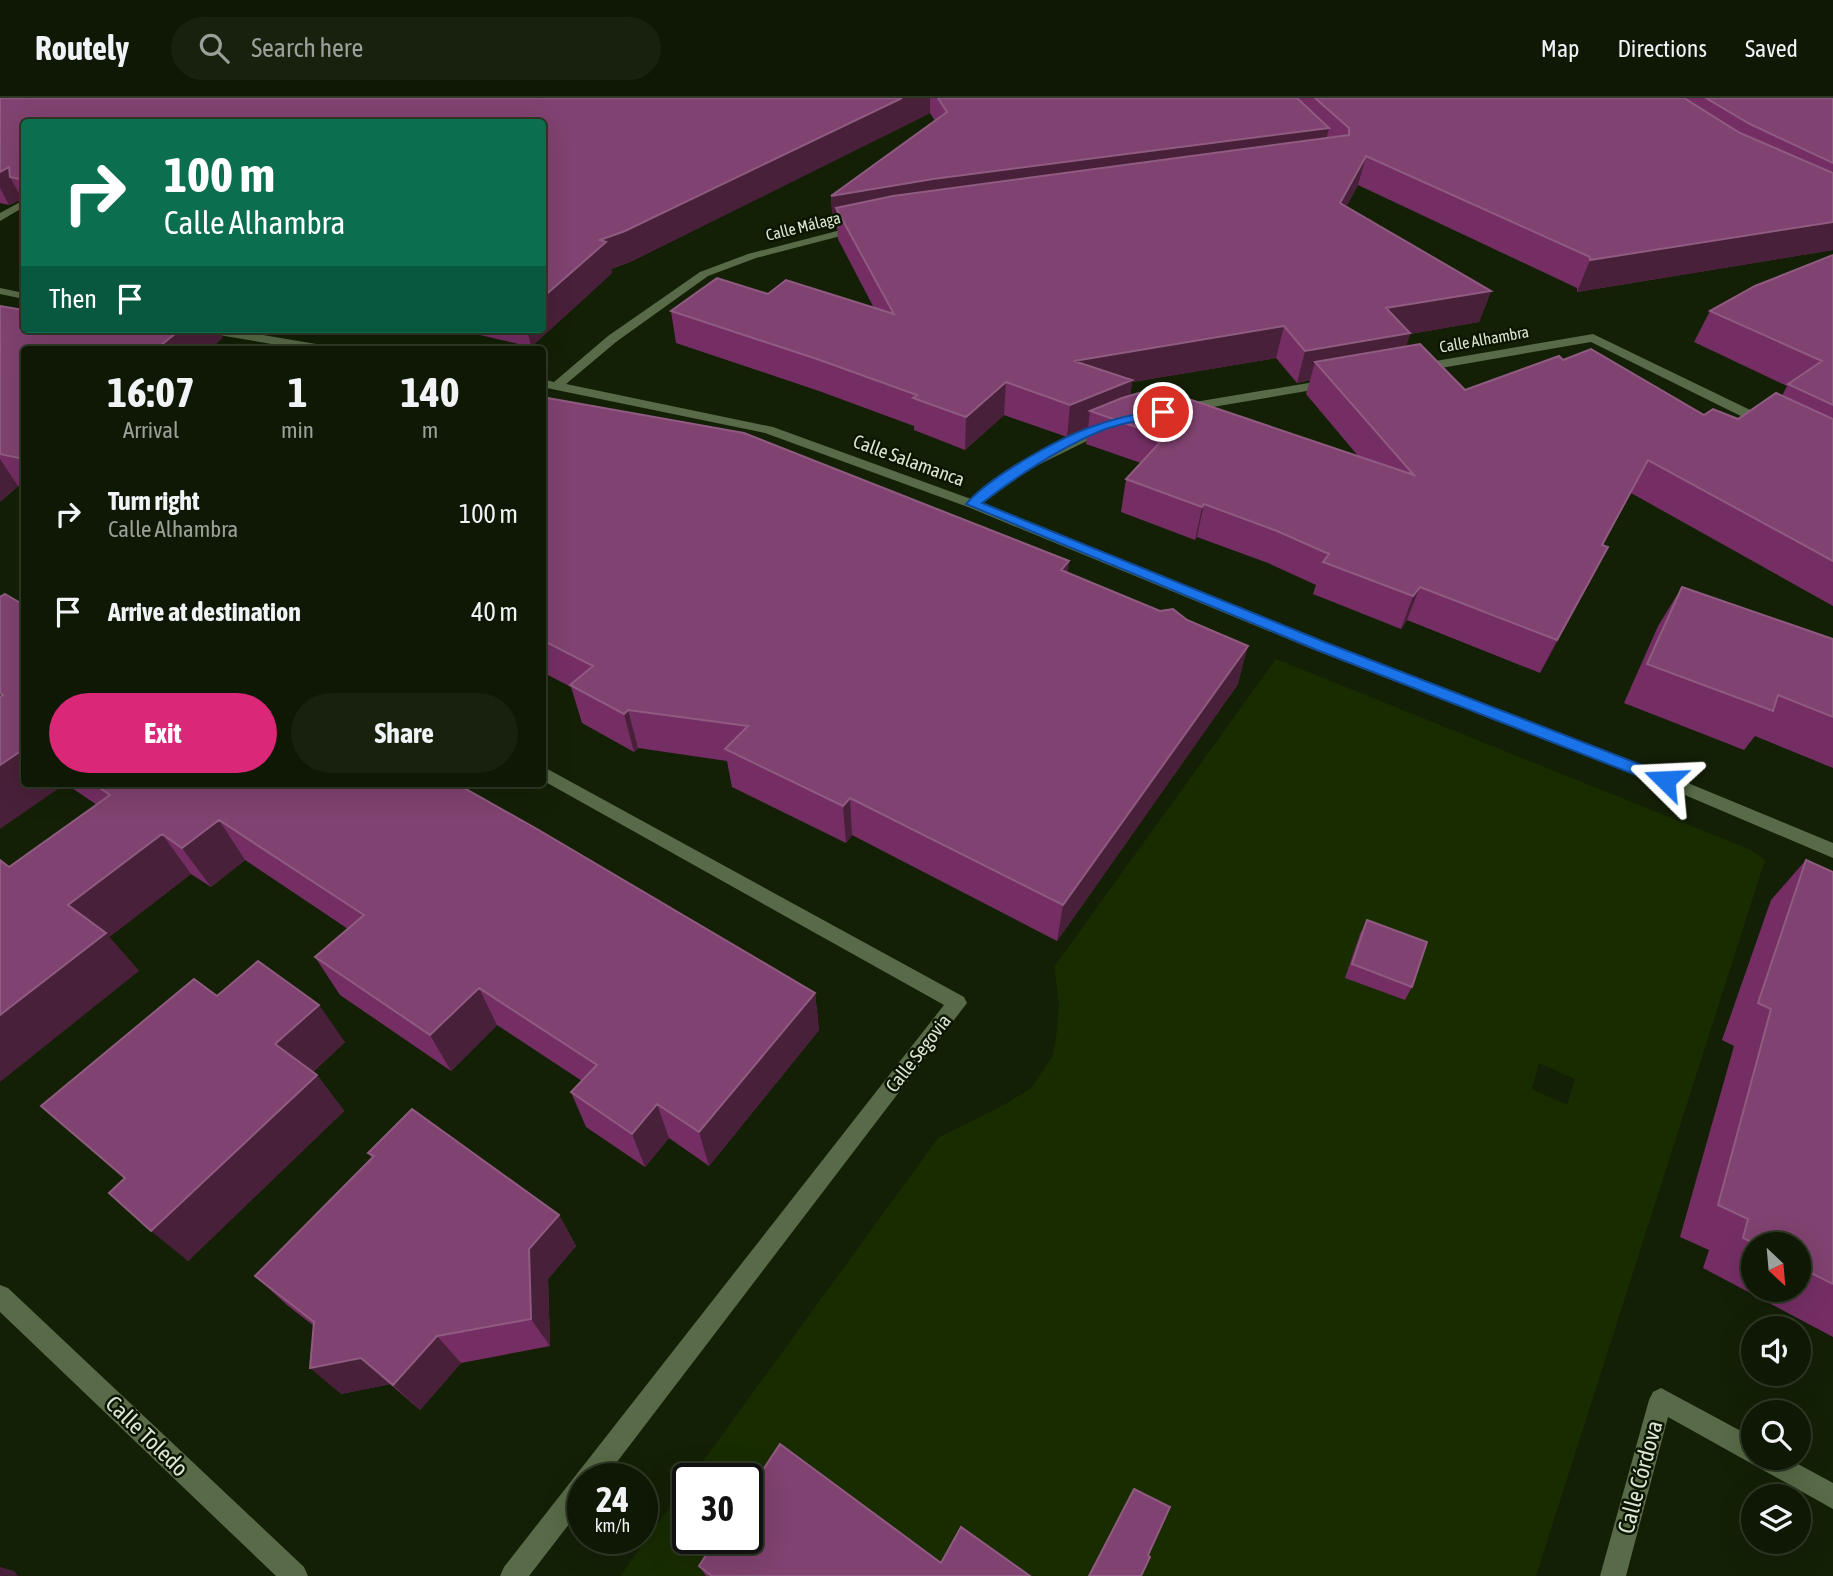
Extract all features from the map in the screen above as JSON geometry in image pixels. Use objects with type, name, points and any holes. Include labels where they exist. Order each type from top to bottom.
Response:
[{"type":"street","points":[[0,218],[21,205]]},
{"type":"street","name":"Calle Málaga","points":[[549,384],[704,274],[797,242],[870,226]]},
{"type":"street","points":[[0,291],[21,295]]},
{"type":"street","points":[[224,333],[280,346]]},
{"type":"street","name":"Calle Alhambra","points":[[1405,370],[1593,338],[1776,428]]},
{"type":"street","points":[[1163,412],[1351,380]]},
{"type":"street","name":"Calle Salamanca","points":[[549,384],[768,430],[973,504],[1322,647],[1665,780],[1833,851]]},
{"type":"street","points":[[973,504],[1021,468],[1101,427],[1125,420]]},
{"type":"street","name":"Calle Segovia","points":[[546,774],[957,1003],[600,1463]]},
{"type":"street","name":"Calle Toledo","points":[[0,1296],[295,1576]]},
{"type":"street","name":"Calle Córdova","points":[[1613,1576],[1661,1400],[1741,1445]]},
{"type":"street","points":[[1785,1470],[1833,1497]]},
{"type":"street","points":[[513,1576],[567,1507]]},
{"type":"green space","points":[[1276,659],[1751,850],[1765,860],[1536,1576],[942,1576],[763,1530],[763,1463],[702,1463],[938,1138],[1031,1088],[1052,1057],[1059,1003],[1054,967]],"holes":[[[1539,1063],[1575,1079],[1567,1105],[1532,1089]]]},
{"type":"green space","points":[[672,1504],[672,1554],[728,1554],[714,1576],[620,1576],[636,1554],[658,1554],[658,1523]]},
{"type":"building","points":[[0,98],[902,98],[625,231],[600,240],[606,242],[546,294],[546,119],[21,119],[21,179],[10,177],[9,167],[0,172]]},
{"type":"building","points":[[938,98],[1297,98],[1329,128],[933,179],[831,196],[947,112]]},
{"type":"building","points":[[1315,98],[1684,98],[1740,133],[1833,173],[1833,222],[1590,260],[1590,257],[1366,156],[1340,203],[1491,291],[1386,308],[1410,333],[1305,351],[1284,326],[1074,361],[1132,380],[1070,405],[1006,382],[966,417],[913,398],[917,395],[817,359],[671,311],[717,278],[768,294],[786,280],[894,314],[836,208],[893,196],[1349,135],[1349,128]]},
{"type":"building","points":[[1706,98],[1833,98],[1833,163],[1750,124]]},
{"type":"building","points":[[1833,255],[1833,405],[1788,384],[1822,361],[1710,311],[1755,286]]},
{"type":"building","points":[[0,306],[21,310],[21,333],[176,333],[160,346],[21,346],[21,458],[0,454]]},
{"type":"building","points":[[1420,344],[1465,390],[1559,356],[1563,360],[1591,349],[1704,415],[1713,409],[1738,419],[1776,393],[1833,419],[1833,561],[1648,460],[1602,545],[1608,547],[1557,640],[1420,587],[1413,596],[1323,562],[1329,554],[1277,531],[1126,479],[1165,437],[1090,411],[1156,388],[1414,475],[1315,362]]},
{"type":"building","points":[[546,398],[744,433],[1069,561],[1061,570],[1160,611],[1173,609],[1187,620],[1248,646],[1063,905],[850,798],[843,806],[725,749],[748,726],[628,710],[624,714],[570,685],[593,666],[546,642]]},
{"type":"building","points":[[1682,587],[1833,639],[1833,717],[1778,695],[1773,711],[1647,664]]},
{"type":"building","points":[[5,594],[21,603],[21,751],[0,765],[0,697],[3,695],[0,693],[0,597]]},
{"type":"building","points":[[98,787],[462,787],[815,993],[699,1132],[657,1104],[632,1134],[571,1092],[597,1065],[479,988],[430,1035],[315,957],[364,915],[219,820],[182,848],[162,834],[68,905],[106,933],[0,1015],[0,860],[9,867],[110,795]]},
{"type":"building","points":[[1806,860],[1833,872],[1833,1284],[1811,1273],[1811,1232],[1745,1232],[1748,1219],[1718,1205],[1771,1009],[1758,1003]]},
{"type":"building","points":[[1367,920],[1427,942],[1412,987],[1352,964]]},
{"type":"building","points":[[258,961],[319,1005],[275,1044],[317,1075],[151,1231],[109,1193],[125,1178],[41,1106],[194,979],[217,996]]},
{"type":"building","points":[[412,1109],[559,1215],[529,1249],[531,1319],[437,1336],[393,1385],[361,1358],[310,1368],[314,1322],[255,1276],[374,1156],[368,1153]]},
{"type":"building","points":[[780,1444],[941,1563],[961,1527],[1030,1576],[712,1576],[699,1566],[707,1554],[763,1554],[763,1470]]},
{"type":"building","points":[[1134,1489],[1170,1507],[1141,1576],[1089,1576]]},
{"type":"route","points":[[1163,412],[1136,416],[1101,427],[1063,445],[1021,468],[973,504],[1322,647],[1665,780]]}]
